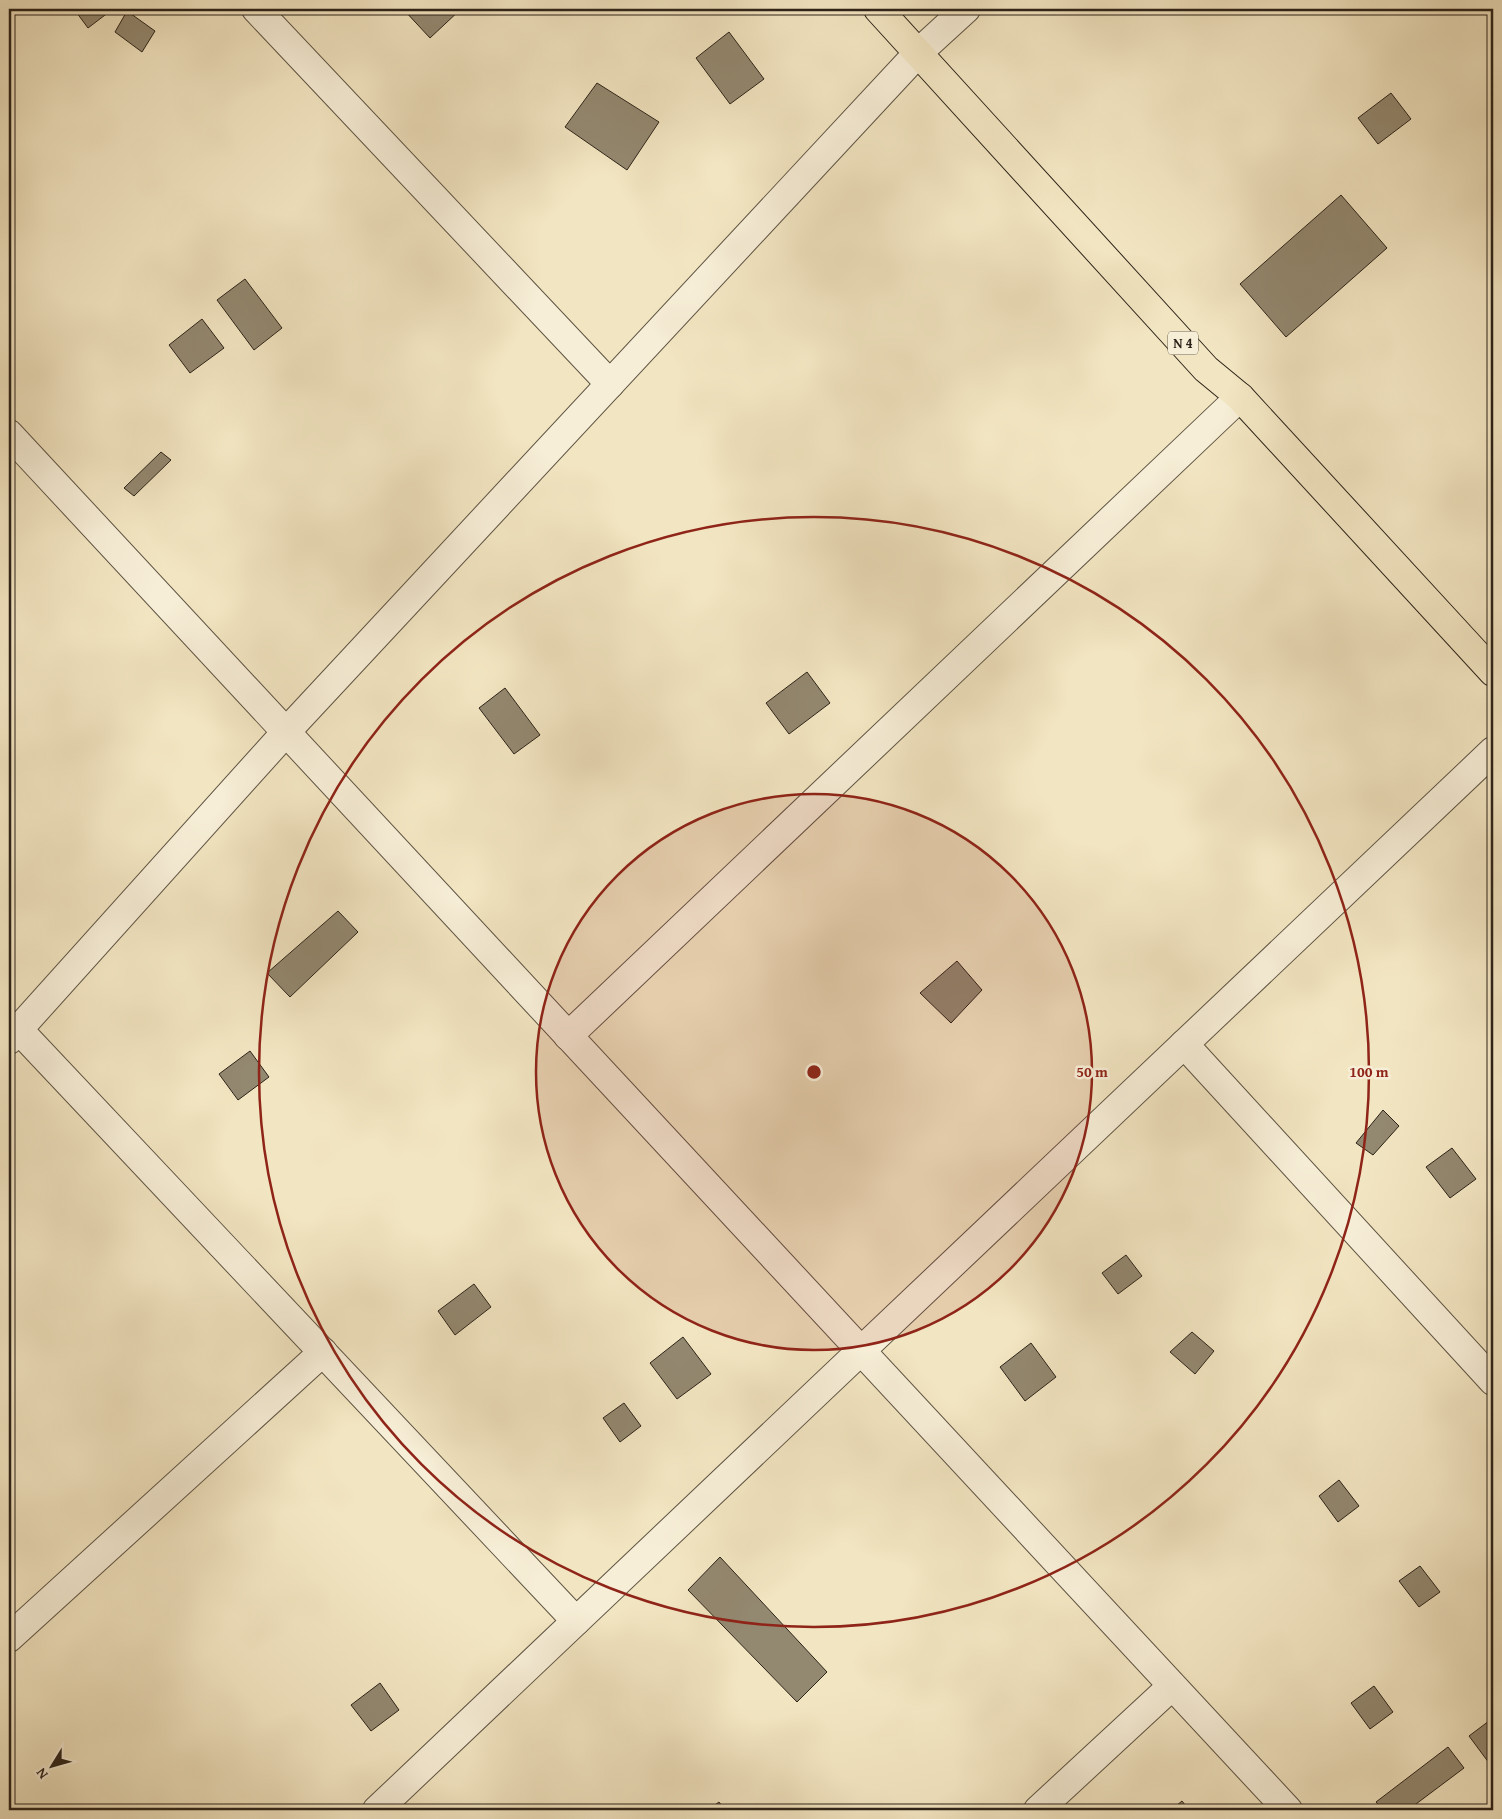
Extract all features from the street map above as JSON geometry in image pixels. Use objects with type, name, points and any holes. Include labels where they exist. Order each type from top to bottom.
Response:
[{"type":"highway","name":"N 4","points":[[878,9],[1206,369],[1240,397],[1493,672]]},
{"type":"street","points":[[256,9],[610,384]]},
{"type":"street","points":[[576,1621],[323,1352],[14,1035],[286,732],[919,52],[966,9]]},
{"type":"street","points":[[568,1036],[1240,397]]},
{"type":"street","points":[[9,434],[1288,1810]]},
{"type":"street","points":[[377,1810],[1493,751]]},
{"type":"street","points":[[1184,1044],[1493,1381]]},
{"type":"street","points":[[9,1638],[323,1352]]},
{"type":"street","points":[[1038,1810],[1172,1686]]},
{"type":"building","points":[[74,9],[106,9],[109,12],[88,28]]},
{"type":"building","points":[[403,9],[459,9],[430,36]]},
{"type":"building","points":[[403,9],[461,9],[430,38]]},
{"type":"building","points":[[127,11],[155,31],[142,52],[115,32]]},
{"type":"building","points":[[729,32],[764,79],[730,104],[696,58]]},
{"type":"building","points":[[597,83],[659,122],[627,170],[565,127]]},
{"type":"building","points":[[1391,93],[1411,119],[1378,144],[1358,118]]},
{"type":"building","points":[[1341,195],[1387,248],[1286,337],[1240,284]]},
{"type":"building","points":[[245,279],[282,328],[254,350],[217,300]]},
{"type":"building","points":[[202,319],[224,348],[190,373],[169,345]]},
{"type":"building","points":[[161,452],[171,460],[134,496],[124,488]]},
{"type":"building","points":[[807,672],[830,703],[789,734],[766,703]]},
{"type":"building","points":[[505,688],[540,735],[514,754],[479,708]]},
{"type":"building","points":[[338,911],[358,932],[290,997],[267,973]]},
{"type":"building","points":[[957,961],[982,990],[951,1023],[920,993]]},
{"type":"building","points":[[250,1051],[269,1077],[238,1100],[219,1074]]},
{"type":"building","points":[[1383,1110],[1399,1126],[1373,1155],[1356,1143]]},
{"type":"building","points":[[1452,1148],[1476,1179],[1450,1198],[1426,1167]]},
{"type":"building","points":[[1126,1255],[1142,1276],[1118,1294],[1102,1273]]},
{"type":"building","points":[[474,1284],[491,1307],[455,1335],[438,1311]]},
{"type":"building","points":[[1192,1332],[1214,1351],[1195,1374],[1170,1352]]},
{"type":"building","points":[[683,1337],[711,1374],[677,1399],[650,1363]]},
{"type":"building","points":[[1031,1343],[1056,1377],[1025,1401],[1000,1367]]},
{"type":"building","points":[[624,1403],[641,1426],[620,1442],[603,1418]]},
{"type":"building","points":[[1339,1480],[1359,1506],[1338,1522],[1319,1496]]},
{"type":"building","points":[[720,1557],[827,1672],[797,1702],[688,1590]]},
{"type":"building","points":[[1420,1566],[1440,1592],[1419,1607],[1399,1581]]},
{"type":"building","points":[[380,1683],[399,1710],[371,1731],[351,1705]]},
{"type":"building","points":[[1374,1686],[1393,1712],[1370,1729],[1351,1703]]},
{"type":"building","points":[[1489,1721],[1493,1727],[1492,1767],[1469,1736]]},
{"type":"building","points":[[1448,1747],[1464,1768],[1408,1810],[1383,1810],[1376,1802]]},
{"type":"building","points":[[1182,1801],[1189,1810],[1171,1810]]},
{"type":"building","points":[[719,1802],[725,1810],[708,1810]]}]
